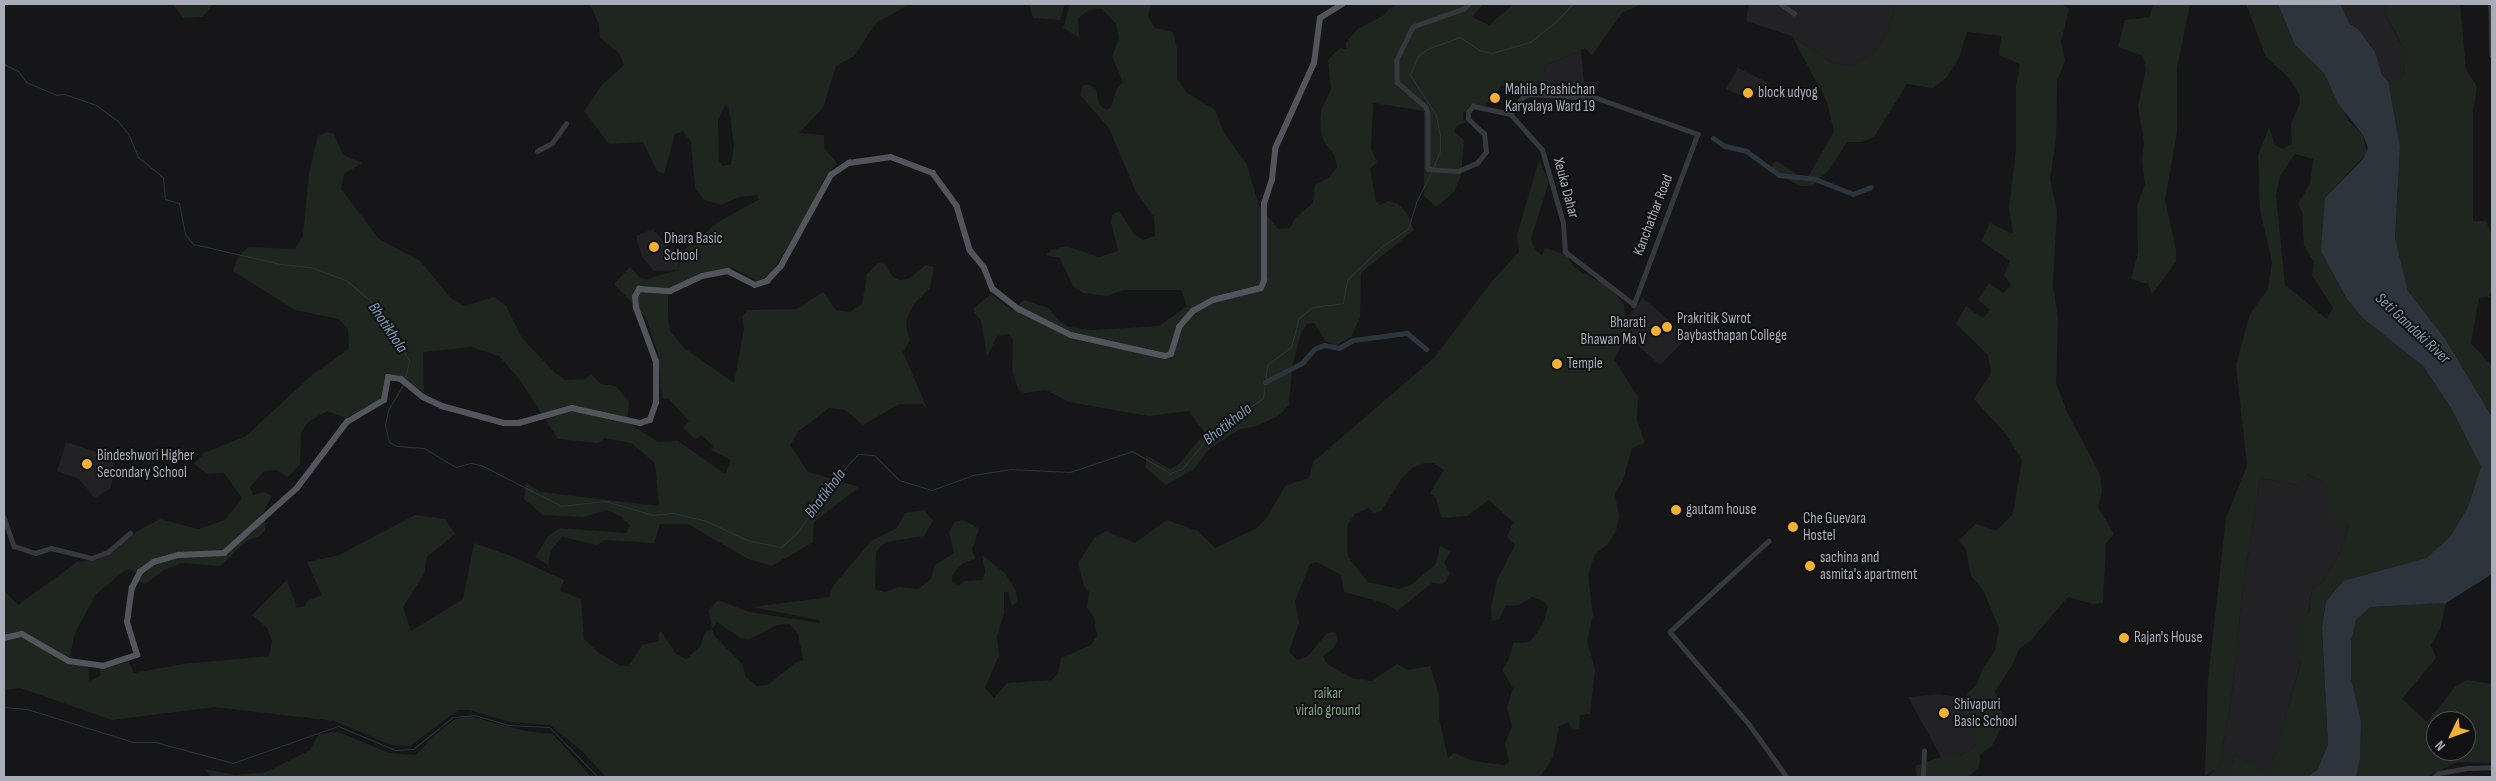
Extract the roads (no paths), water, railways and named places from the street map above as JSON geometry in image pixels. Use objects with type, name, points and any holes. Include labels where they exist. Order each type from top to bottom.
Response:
[{"type":"main road","points":[[4,638],[22,634],[69,661],[103,666],[137,655],[127,622],[132,588],[140,572],[154,562],[179,555],[224,553],[302,483],[346,422],[384,400],[387,378],[401,379],[410,388],[442,406],[510,424],[564,408],[640,423],[650,420],[656,404],[656,362],[636,308],[635,297],[639,289],[670,291],[702,276],[728,271],[755,285],[767,281],[781,266],[836,170],[849,163],[883,157],[922,167],[940,181],[957,206],[970,250],[984,267],[993,289],[1006,300],[1071,335],[1165,356],[1171,354],[1179,327],[1193,311],[1212,300],[1261,288],[1264,281],[1264,204],[1272,180],[1275,149],[1314,63],[1320,18],[1342,4]]},
{"type":"street","points":[[1469,4],[1464,9],[1413,27],[1397,60],[1397,82],[1426,107],[1428,114],[1428,169],[1458,171],[1478,163],[1486,152],[1484,134],[1468,119],[1468,112],[1473,106],[1510,114]]},
{"type":"street","points":[[1781,4],[1794,13]]},
{"type":"street","points":[[2491,4],[2492,56]]},
{"type":"street","name":"Kanchathar Road","points":[[1510,114],[1523,97],[1530,94],[1593,97],[1698,134],[1634,304]]},
{"type":"street","name":"Xeuka Dahar","points":[[1510,114],[1542,150],[1563,223],[1565,252],[1634,304]]},
{"type":"street","points":[[536,151],[552,143],[566,124]]},
{"type":"street","points":[[4,517],[14,546],[35,553],[51,548],[92,558],[108,552],[130,533]]},
{"type":"street","points":[[1769,541],[1670,632],[1767,746],[1787,777]]},
{"type":"street","points":[[1923,777],[1924,751]]},
{"type":"street","points":[[2434,777],[2439,773],[2468,768],[2492,767]]},
{"type":"water","name":"Seti Gandaki River","points":[[2278,4],[2340,4],[2350,24],[2359,30],[2375,52],[2382,75],[2388,81],[2400,146],[2395,238],[2408,291],[2444,337],[2492,417],[2492,574],[2446,603],[2370,607],[2356,620],[2351,642],[2351,678],[2361,721],[2360,759],[2356,777],[2307,777],[2317,770],[2328,745],[2322,627],[2326,601],[2343,581],[2426,558],[2450,537],[2468,507],[2481,467],[2451,408],[2424,367],[2364,319],[2347,299],[2321,251],[2325,198],[2363,159],[2368,148],[2363,135],[2339,105],[2324,73],[2295,45]]},
{"type":"waterway","name":"Bhotikhola","points":[[1433,168],[1440,151],[1440,136],[1436,115],[1410,75],[1418,56],[1427,49],[1460,37],[1479,50],[1492,53],[1530,42],[1556,22],[1572,4]]},
{"type":"waterway","name":"Bhotikhola","points":[[4,64],[18,71],[26,82],[56,95],[64,94],[96,105],[117,120],[129,135],[138,157],[163,177],[165,199],[179,203],[185,234],[193,244],[281,264],[311,267],[347,281],[373,303],[393,332],[409,361],[405,379]]},
{"type":"waterway","points":[[1713,138],[1725,146],[1746,151],[1779,175],[1815,179],[1853,194],[1871,187]]},
{"type":"waterway","name":"Bhotikhola","points":[[403,385],[388,410],[385,425],[389,442],[397,446],[424,448],[456,467],[470,463],[481,465],[561,506],[605,501],[653,515],[673,513],[704,520],[747,540],[781,547],[797,533],[831,484],[858,454],[874,455],[899,480],[932,490],[973,475],[1010,469],[1070,472],[1132,451],[1170,473],[1182,469],[1210,435],[1263,398],[1267,365],[1291,347],[1299,318],[1312,307],[1343,303],[1347,280],[1381,247],[1408,229],[1416,202],[1431,172]]},
{"type":"waterway","points":[[1265,382],[1302,363],[1314,349],[1324,345],[1339,348],[1353,340],[1407,333],[1426,349]]},
{"type":"waterway","points":[[4,707],[27,709],[133,742],[155,742],[233,763],[338,726],[395,750],[413,749],[453,717],[474,715],[508,725],[549,727],[598,777]]},
{"type":"place","name":"block udyog","points":[[1748,93]]},
{"type":"place","name":"Mahila Prashichan Karyalaya Ward 19","points":[[1495,98]]},
{"type":"place","name":"Dhara Basic School","points":[[654,247]]},
{"type":"place","name":"Prakritik Swrot Baybasthapan College","points":[[1667,327]]},
{"type":"place","name":"Bharati Bhawan Ma V","points":[[1656,331]]},
{"type":"place","name":"Temple","points":[[1557,364]]},
{"type":"place","name":"Bindeshwori Higher Secondary School","points":[[87,464]]},
{"type":"place","name":"gautam house","points":[[1676,510]]},
{"type":"place","name":"Che Guevara Hostel","points":[[1793,527]]},
{"type":"place","name":"sachina and asmita's apartment","points":[[1810,566]]},
{"type":"place","name":"Rajan's House","points":[[2124,638]]},
{"type":"place","name":"Shivapuri Basic School","points":[[1944,713]]},
{"type":"park label","name":"raikar viralo ground","points":[[1328,702]]}]
